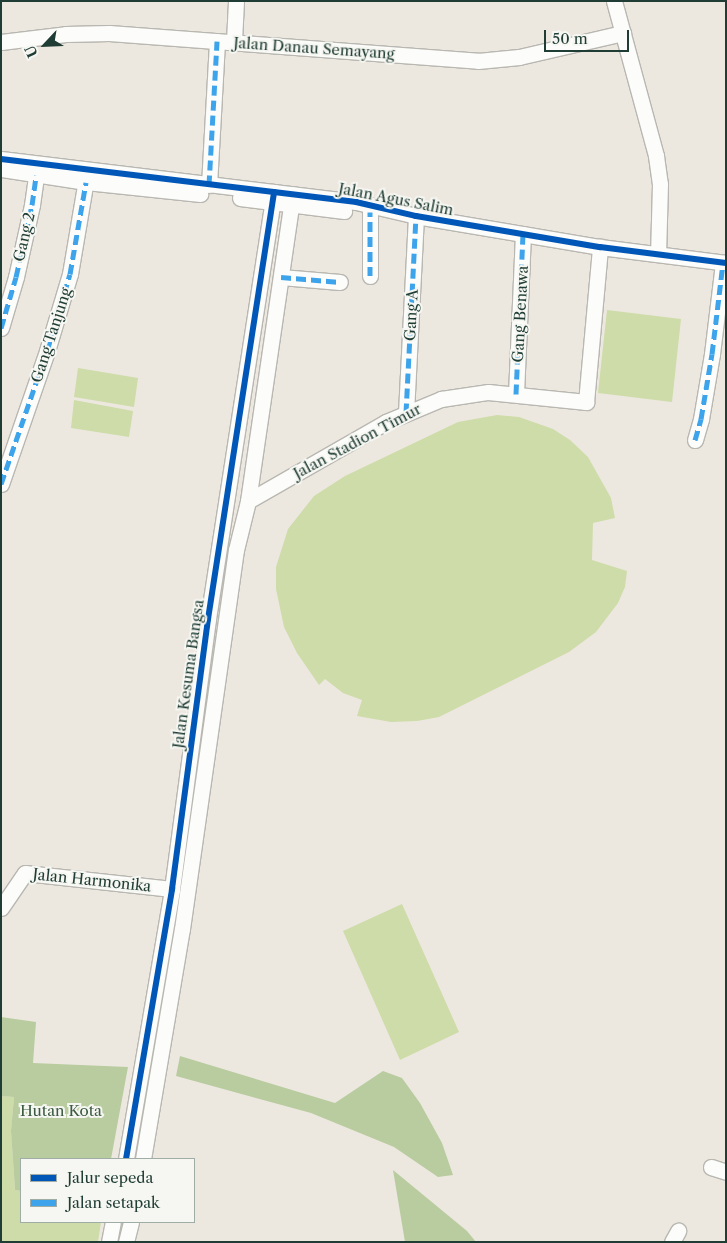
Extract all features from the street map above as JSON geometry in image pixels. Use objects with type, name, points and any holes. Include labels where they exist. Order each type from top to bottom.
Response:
[{"type":"street","points":[[234,41],[236,1]]},
{"type":"street","points":[[614,1],[629,63],[656,156],[660,184],[658,254]]},
{"type":"street","name":"Jalan Danau Semayang","points":[[1,42],[88,33],[234,41],[312,50],[478,61],[519,57],[623,33]]},
{"type":"street","points":[[209,184],[217,41]]},
{"type":"street","name":"Jalan Agus Salim","points":[[1,159],[87,175],[273,197],[370,212],[388,211]]},
{"type":"street","name":"Jalan Agus Salim","points":[[1,169],[36,175],[87,175],[209,184],[273,197]]},
{"type":"street","name":"Gang 2","points":[[1,328],[20,259],[32,205],[36,175]]},
{"type":"street","name":"Gang Tanjung","points":[[1,484],[47,351],[70,274],[87,175]]},
{"type":"street","name":"Jalan Kesuma Bangsa","points":[[126,1158],[172,889],[208,619],[273,197]]},
{"type":"street","name":"Jalan Agus Salim","points":[[292,200],[365,204],[388,211],[600,247],[724,263]]},
{"type":"street","name":"Jalan Kesuma Bangsa","points":[[142,1158],[182,929],[238,539],[248,501],[292,200]]},
{"type":"street","points":[[370,212],[370,276]]},
{"type":"street","name":"Gang A","points":[[406,413],[416,216]]},
{"type":"street","name":"Gang Benawa","points":[[516,394],[523,234]]},
{"type":"street","name":"Jalan Stadion Timur","points":[[248,501],[406,413],[454,395],[488,392],[586,402],[600,247]]},
{"type":"street","points":[[695,440],[701,419],[712,354],[724,263]]},
{"type":"street","points":[[281,277],[340,282]]},
{"type":"street","points":[[220,537],[238,539]]},
{"type":"street","points":[[208,619],[226,623]]},
{"type":"street","name":"Jalan Harmonika","points":[[1,908],[25,873],[172,889]]},
{"type":"street","points":[[140,1072],[157,1076]]},
{"type":"street","points":[[137,1090],[154,1092]]},
{"type":"street","points":[[710,1166],[726,1172]]},
{"type":"street","points":[[109,1242],[113,1223]]},
{"type":"street","points":[[126,1242],[130,1223]]},
{"type":"green space","points":[[607,310],[681,319],[672,402],[598,393]]},
{"type":"green space","points":[[78,368],[138,378],[134,407],[74,397]]},
{"type":"green space","points":[[74,400],[133,411],[129,437],[71,428]]},
{"type":"green space","points":[[497,415],[519,417],[553,429],[570,440],[588,457],[611,498],[615,518],[593,523],[592,560],[627,571],[625,587],[618,603],[596,632],[569,652],[439,717],[417,721],[391,722],[357,716],[362,700],[343,693],[325,679],[319,685],[297,653],[284,627],[276,589],[276,567],[288,529],[314,496],[345,476],[458,422]]},
{"type":"green space","points":[[402,904],[459,1032],[400,1060],[343,931]]},
{"type":"green space","name":"Hutan Kota","points":[[1,1017],[36,1022],[33,1063],[128,1067],[111,1158],[20,1158],[20,1191],[15,1190],[11,1131],[14,1097],[1,1096]]},
{"type":"green space","points":[[180,1056],[335,1103],[383,1071],[402,1078],[420,1103],[442,1143],[453,1175],[438,1177],[394,1147],[311,1113],[176,1076]]},
{"type":"green space","points":[[1,1096],[14,1097],[11,1131],[15,1190],[20,1191],[20,1223],[101,1223],[98,1242],[1,1242]]},
{"type":"green space","points":[[393,1170],[467,1231],[476,1242],[405,1242]]},
{"type":"marked path","points":[[209,185],[217,41]]},
{"type":"marked path","points":[[1,328],[16,277],[32,205],[36,175]]},
{"type":"marked path","points":[[1,484],[47,351],[70,274],[86,182]]},
{"type":"marked path","points":[[370,212],[370,276]]},
{"type":"marked path","points":[[406,413],[416,216]]},
{"type":"marked path","points":[[516,394],[523,234]]},
{"type":"marked path","points":[[695,440],[701,419],[712,354],[723,263]]},
{"type":"marked path","points":[[281,277],[340,282]]},
{"type":"cycle path","points":[[1,159],[356,202],[416,216],[600,247],[726,263]]},
{"type":"cycle path","points":[[126,1158],[172,889],[208,619],[274,192]]}]
